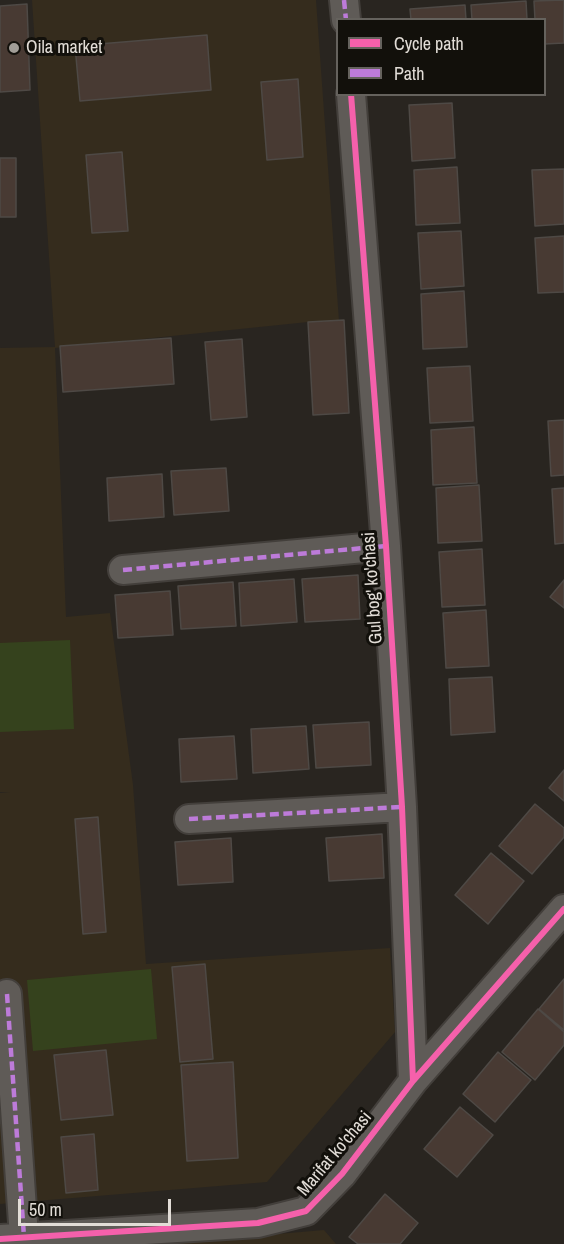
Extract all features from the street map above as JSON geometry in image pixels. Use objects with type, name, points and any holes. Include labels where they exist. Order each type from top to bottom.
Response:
[{"type":"street","points":[[344,0],[346,18]]},
{"type":"street","name":"Gul bog' ko'chasi","points":[[351,96],[386,546],[402,807],[413,1081]]},
{"type":"street","points":[[123,570],[386,546]]},
{"type":"street","points":[[189,819],[402,807]]},
{"type":"street","name":"Marifat ko'chasi","points":[[12,1238],[258,1223],[306,1211],[342,1174],[413,1081],[564,909]]},
{"type":"street","points":[[7,994],[12,1238]]},
{"type":"shaded area","points":[[32,0],[316,0],[339,321],[308,322],[55,348],[66,617],[110,613],[133,785],[146,964],[390,948],[395,1032],[267,1182],[0,1204],[0,793],[10,792],[0,792],[0,348],[55,347]]},
{"type":"shaded area","points":[[324,1230],[336,1244],[163,1244]]},
{"type":"green space","points":[[70,640],[74,729],[0,732],[0,643]]},
{"type":"green space","points":[[151,969],[157,1039],[33,1051],[27,980]]},
{"type":"building","points":[[564,0],[564,43],[546,44],[546,18],[535,18],[534,1]]},
{"type":"building","points":[[526,1],[527,18],[472,18],[471,5]]},
{"type":"building","name":"Oila market","points":[[27,4],[30,90],[0,92],[0,6]]},
{"type":"building","points":[[465,5],[466,18],[411,18],[410,9]]},
{"type":"building","points":[[207,35],[211,90],[80,101],[75,46]]},
{"type":"building","points":[[298,79],[303,157],[267,160],[261,82]]},
{"type":"building","points":[[452,103],[455,158],[412,161],[409,105]]},
{"type":"building","points":[[122,152],[128,231],[92,233],[86,155]]},
{"type":"building","points":[[0,158],[16,158],[16,217],[0,217]]},
{"type":"building","points":[[457,167],[460,223],[416,225],[414,170]]},
{"type":"building","points":[[564,169],[564,224],[535,226],[532,170]]},
{"type":"building","points":[[461,231],[464,286],[421,289],[418,233]]},
{"type":"building","points":[[564,236],[564,292],[538,293],[535,238]]},
{"type":"building","points":[[464,291],[467,347],[423,349],[421,294]]},
{"type":"building","points":[[344,320],[349,413],[313,415],[308,322]]},
{"type":"building","points":[[171,338],[174,384],[63,392],[60,346]]},
{"type":"building","points":[[242,339],[247,417],[211,420],[205,342]]},
{"type":"building","points":[[470,366],[473,421],[430,423],[427,368]]},
{"type":"building","points":[[564,420],[564,475],[551,476],[548,421]]},
{"type":"building","points":[[474,427],[477,483],[433,485],[431,430]]},
{"type":"building","points":[[226,468],[229,511],[174,515],[171,471]]},
{"type":"building","points":[[162,474],[164,517],[109,521],[107,478]]},
{"type":"building","points":[[479,485],[482,541],[438,543],[436,488]]},
{"type":"building","points":[[564,488],[564,543],[555,544],[552,489]]},
{"type":"building","points":[[482,549],[485,605],[442,607],[439,552]]},
{"type":"building","points":[[358,575],[360,619],[305,622],[302,579]]},
{"type":"building","points":[[294,579],[297,622],[241,626],[239,583]]},
{"type":"building","points":[[564,580],[564,608],[550,597]]},
{"type":"building","points":[[233,582],[236,626],[181,629],[178,586]]},
{"type":"building","points":[[170,591],[173,635],[118,638],[115,595]]},
{"type":"building","points":[[486,610],[489,666],[446,668],[443,613]]},
{"type":"building","points":[[492,677],[495,732],[451,735],[449,679]]},
{"type":"building","points":[[369,722],[371,765],[316,768],[313,725]]},
{"type":"building","points":[[306,726],[309,769],[253,773],[251,729]]},
{"type":"building","points":[[234,736],[237,779],[181,782],[179,739]]},
{"type":"building","points":[[564,770],[564,801],[549,788]]},
{"type":"building","points":[[535,804],[564,828],[564,837],[532,874],[499,846]]},
{"type":"building","points":[[98,817],[106,932],[83,934],[75,819]]},
{"type":"building","points":[[382,834],[384,878],[329,881],[326,838]]},
{"type":"building","points":[[231,838],[233,882],[178,885],[175,842]]},
{"type":"building","points":[[491,853],[524,881],[488,924],[455,895]]},
{"type":"building","points":[[205,964],[213,1059],[180,1062],[172,967]]},
{"type":"building","points":[[564,979],[564,1030],[539,1009]]},
{"type":"building","points":[[538,1009],[564,1032],[564,1045],[535,1080],[502,1052]]},
{"type":"building","points":[[106,1050],[113,1115],[61,1120],[54,1055]]},
{"type":"building","points":[[498,1052],[531,1080],[495,1122],[463,1094]]},
{"type":"building","points":[[233,1062],[238,1158],[187,1161],[181,1065]]},
{"type":"building","points":[[460,1107],[493,1135],[457,1177],[424,1149]]},
{"type":"building","points":[[94,1134],[98,1190],[66,1193],[61,1137]]},
{"type":"building","points":[[385,1194],[418,1223],[400,1244],[358,1244],[349,1237]]},
{"type":"marked path","points":[[344,0],[346,18]]},
{"type":"marked path","points":[[123,570],[386,546]]},
{"type":"marked path","points":[[189,819],[402,807]]},
{"type":"marked path","points":[[7,994],[24,1237]]},
{"type":"cycle path","points":[[351,96],[386,546],[402,807],[413,1081]]},
{"type":"cycle path","points":[[0,1239],[258,1223],[306,1211],[342,1174],[413,1081],[564,909]]},
{"type":"place","name":"Oila market","points":[[14,48]]}]
